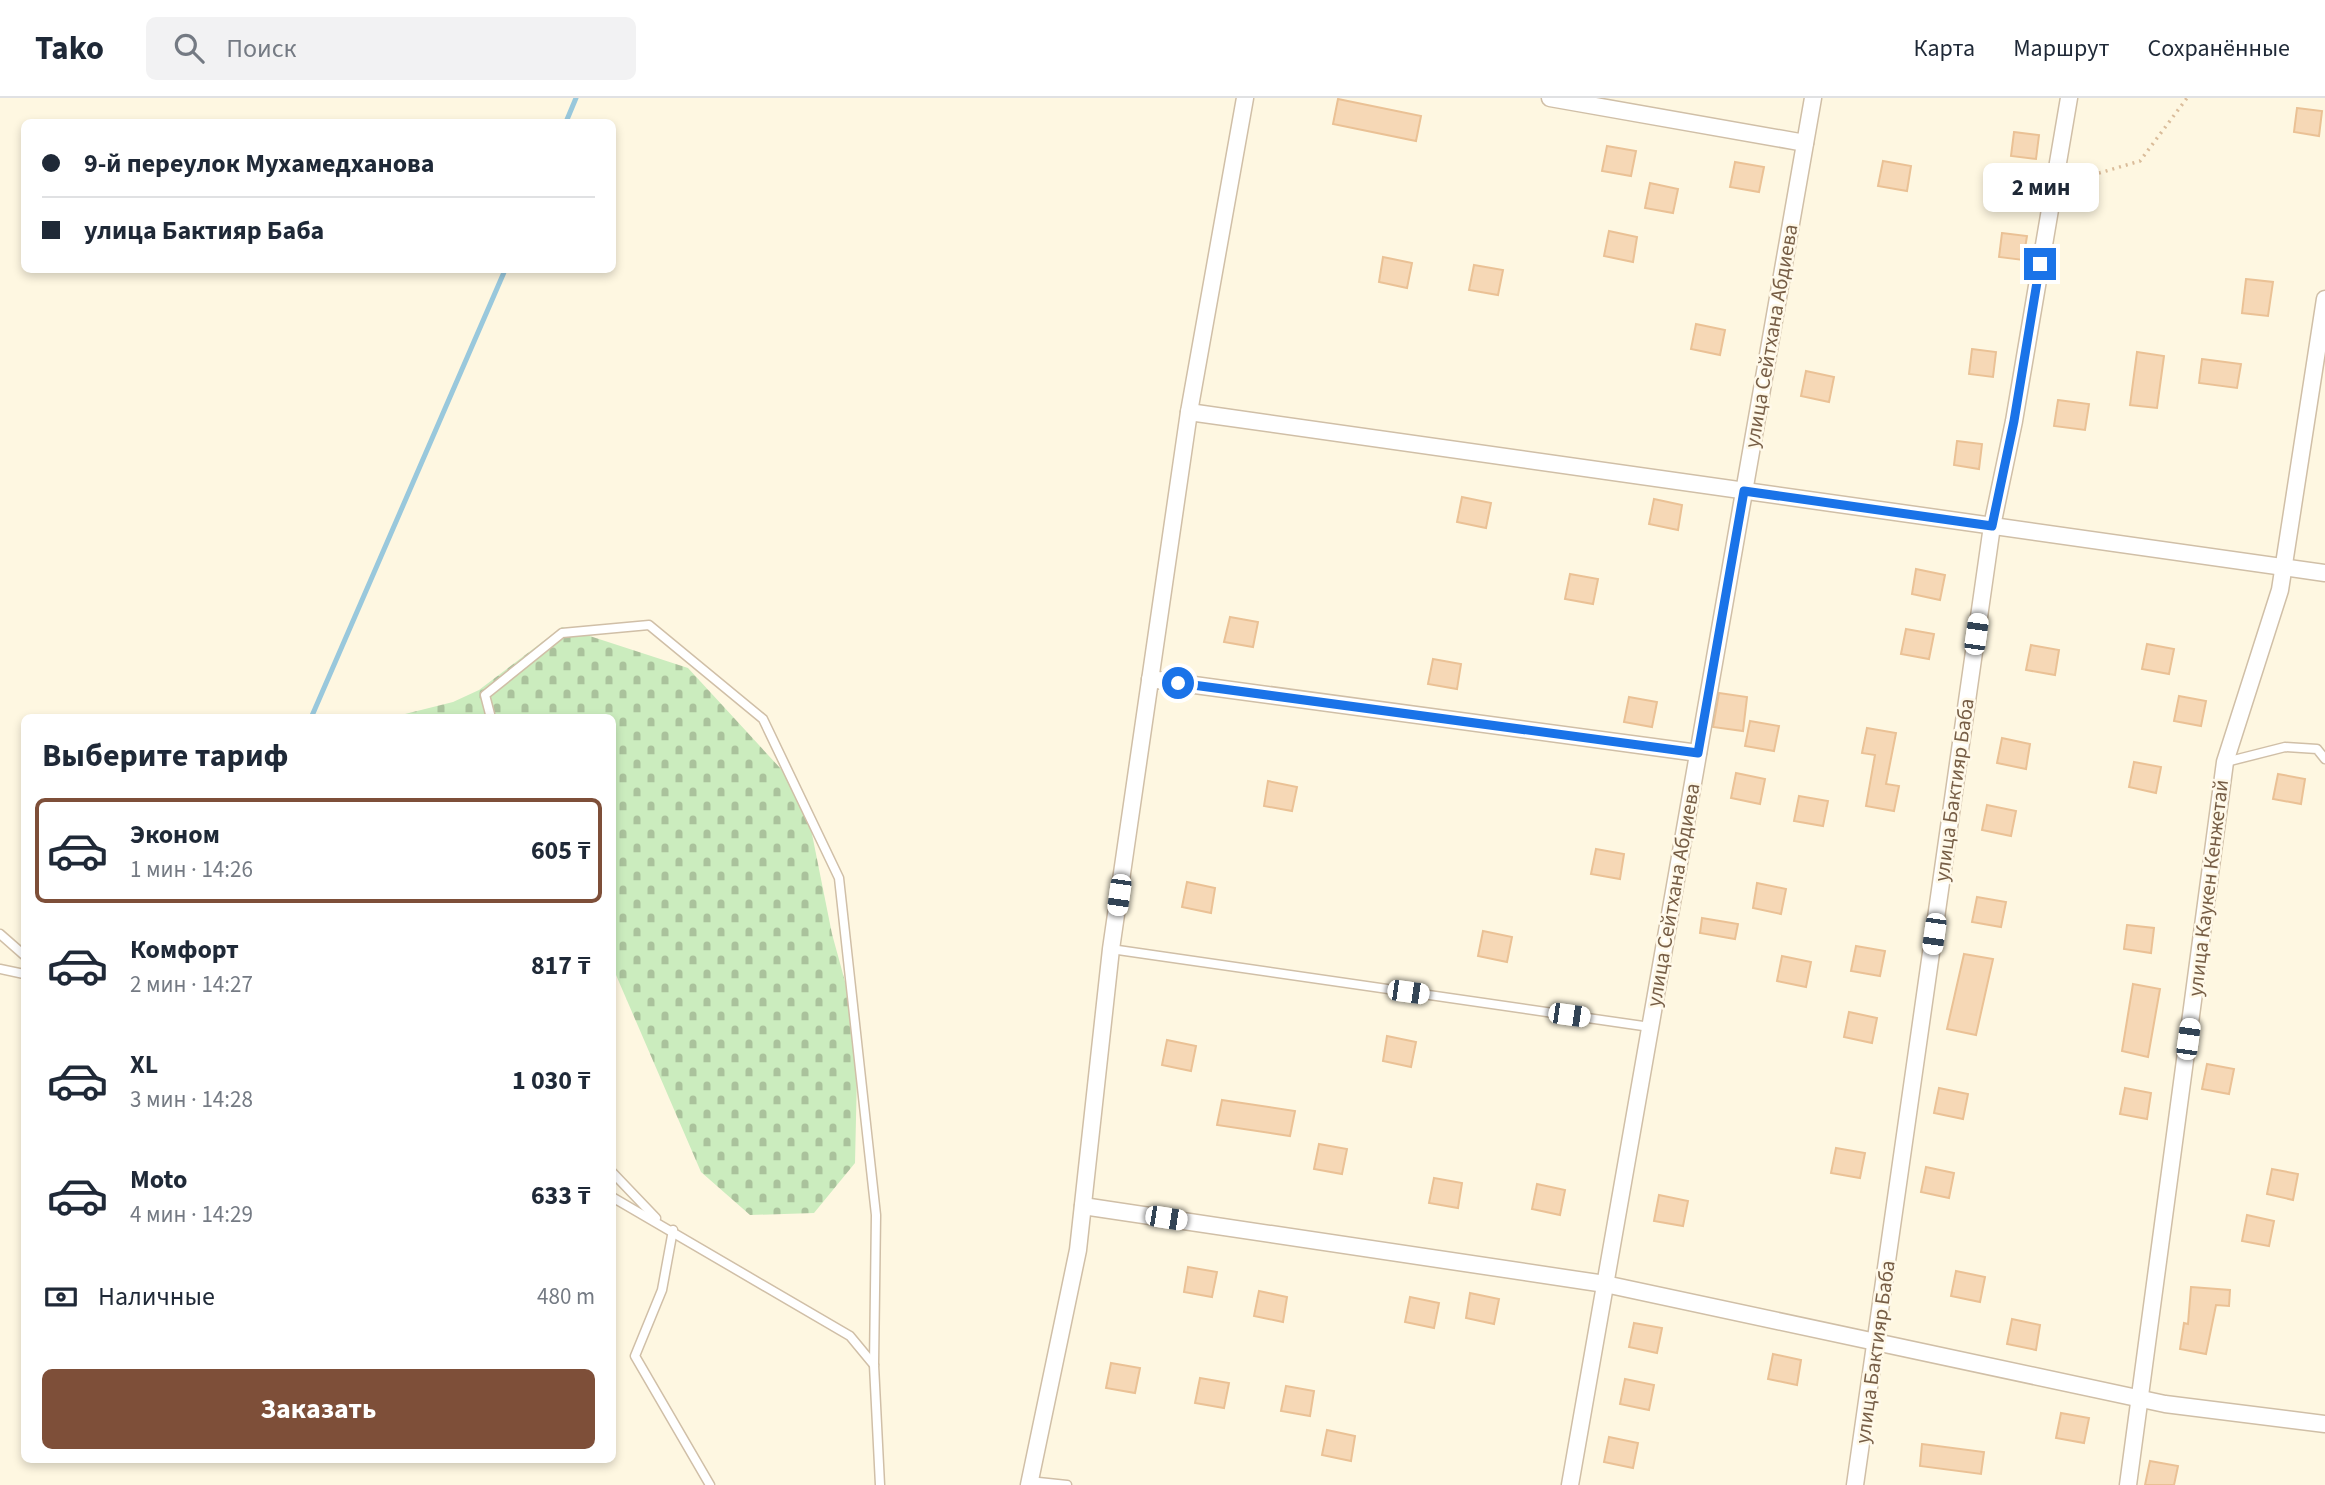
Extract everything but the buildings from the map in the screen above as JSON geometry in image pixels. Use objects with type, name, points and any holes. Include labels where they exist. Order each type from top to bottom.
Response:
[{"type":"street","points":[[1029,1483],[1079,1250],[1111,948],[1189,412],[1245,98]]},
{"type":"street","points":[[1550,98],[1805,143]]},
{"type":"street","name":"улица Сейтхана Абдиева","points":[[1570,1485],[1813,98]]},
{"type":"street","name":"улица Бактияр Баба","points":[[1855,1485],[1992,526],[2014,421],[2069,98]]},
{"type":"street","name":"улица Каукен Кенжетай","points":[[2128,1485],[2224,762],[2280,590],[2320,360],[2325,299]]},
{"type":"street","points":[[1189,412],[2325,573]]},
{"type":"street","points":[[1150,679],[1698,753]]},
{"type":"street","points":[[1083,1206],[1605,1284],[2141,1398],[2325,1424]]},
{"type":"lane","points":[[490,714],[485,695],[562,633],[649,625],[764,719],[838,878],[876,1215],[874,1365],[880,1485]]},
{"type":"lane","points":[[2224,762],[2285,747],[2317,749],[2325,759]]},
{"type":"lane","points":[[0,934],[21,952]]},
{"type":"lane","points":[[1111,948],[1650,1027]]},
{"type":"lane","points":[[0,969],[21,973]]},
{"type":"lane","points":[[616,1176],[657,1221]]},
{"type":"lane","points":[[616,1199],[673,1230],[850,1336],[874,1365]]},
{"type":"lane","points":[[673,1230],[662,1290],[635,1356],[710,1485]]},
{"type":"lane","points":[[1029,1483],[1067,1485]]},
{"type":"path","points":[[2053,186],[2140,161],[2187,98]]},
{"type":"green space","points":[[562,627],[688,668],[804,794],[832,934],[858,1029],[855,1163],[814,1213],[750,1215],[701,1172],[616,975],[616,714],[405,714],[453,702],[479,690]]},
{"type":"waterway","points":[[567,119],[576,98]]},
{"type":"waterway","points":[[313,714],[504,273]]},
{"type":"route","points":[[1178,683],[1698,753],[1744,491],[1992,526],[2014,421],[2040,264]]}]
